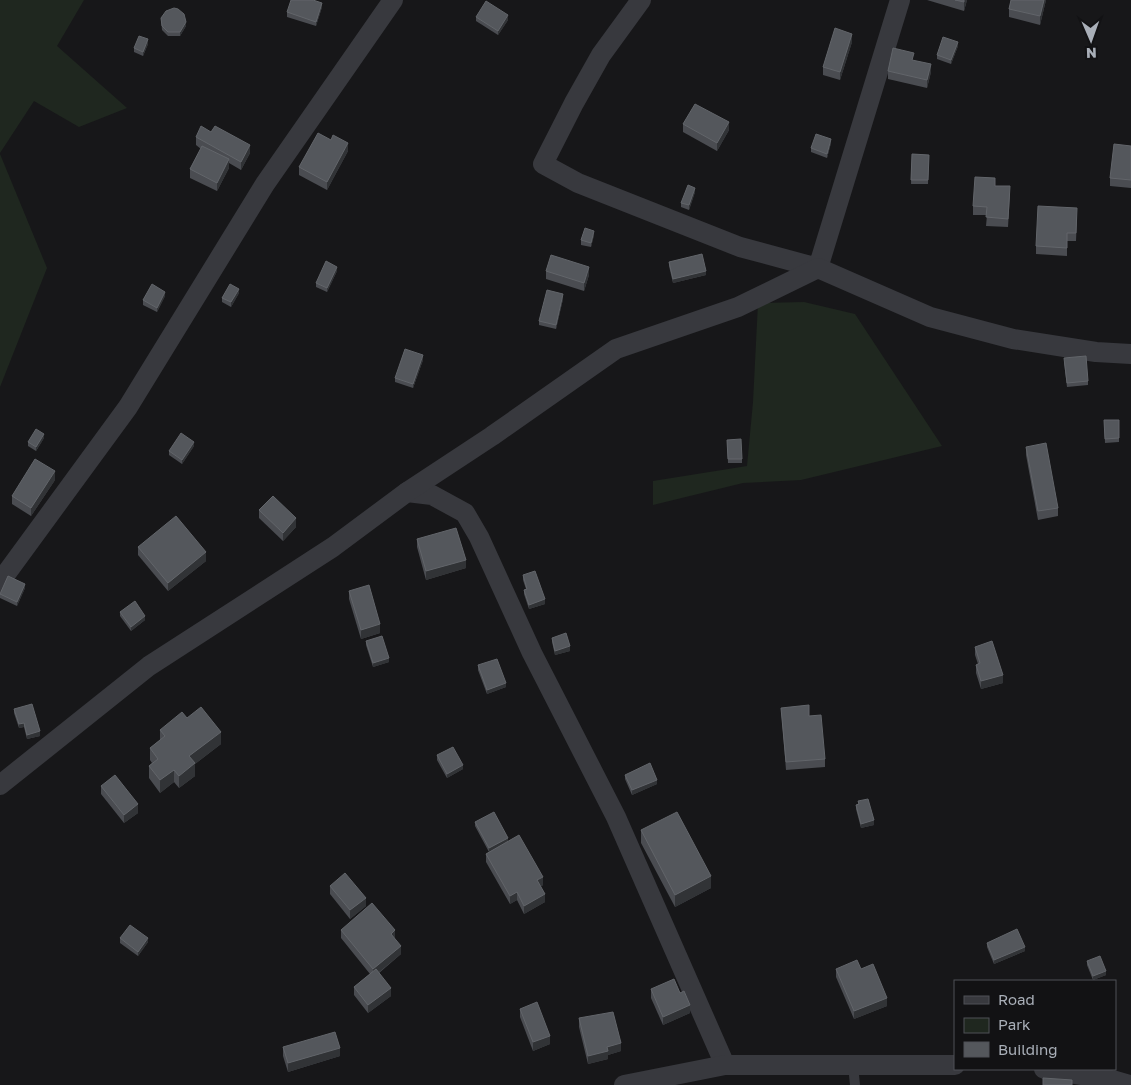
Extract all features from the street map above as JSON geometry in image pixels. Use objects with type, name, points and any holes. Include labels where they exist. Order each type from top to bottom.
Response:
[{"type":"street","points":[[0,582],[128,407],[264,184],[393,0]]},
{"type":"street","points":[[641,0],[601,55],[543,164],[578,183],[740,247],[818,268],[930,317],[1012,340],[1096,352],[1131,354]]},
{"type":"street","points":[[0,785],[149,666],[333,547],[407,492],[492,436],[616,349],[738,307],[818,268],[900,0]]},
{"type":"street","points":[[407,492],[432,495],[465,513],[480,537],[532,653],[616,817],[725,1065]]},
{"type":"street","points":[[624,1085],[725,1065],[954,1065]]},
{"type":"street","points":[[1050,1070],[1112,1080],[1130,1085]]},
{"type":"lane","points":[[853,1065],[855,1085]]},
{"type":"green space","points":[[0,0],[84,0],[57,46],[127,108],[79,127],[34,101],[0,153]]},
{"type":"green space","points":[[0,154],[47,268],[0,387]]},
{"type":"green space","points":[[804,302],[855,314],[942,446],[801,480],[743,483],[653,505],[653,481],[747,466],[753,402],[758,303]]},
{"type":"building","points":[[291,0],[313,0],[322,3],[316,22],[287,12]]},
{"type":"building","points":[[1011,0],[1044,0],[1040,16],[1009,9]]},
{"type":"building","points":[[486,1],[508,15],[498,31],[476,17]]},
{"type":"building","points":[[174,8],[184,14],[186,22],[180,32],[168,32],[162,26],[161,18],[166,11]]},
{"type":"building","points":[[835,28],[852,34],[840,72],[823,67]]},
{"type":"building","points":[[139,36],[148,39],[143,52],[134,48]]},
{"type":"building","points":[[943,37],[958,42],[951,60],[937,55]]},
{"type":"building","points":[[893,48],[914,53],[912,60],[931,64],[927,80],[888,71]]},
{"type":"building","points":[[695,104],[729,122],[717,143],[683,124]]},
{"type":"building","points":[[201,126],[211,132],[215,126],[250,145],[241,162],[196,137]]},
{"type":"building","points":[[318,133],[331,140],[333,135],[348,143],[327,182],[299,167]]},
{"type":"building","points":[[816,134],[831,139],[827,154],[811,148]]},
{"type":"building","points":[[1114,144],[1131,146],[1131,180],[1110,178]]},
{"type":"building","points":[[202,146],[229,159],[217,183],[190,169]]},
{"type":"building","points":[[912,154],[929,155],[928,180],[911,180]]},
{"type":"building","points":[[975,177],[995,178],[995,186],[1010,186],[1008,219],[986,217],[987,207],[973,206]]},
{"type":"building","points":[[688,185],[695,188],[689,205],[681,203]]},
{"type":"building","points":[[1038,206],[1077,208],[1076,233],[1067,233],[1067,248],[1036,246]]},
{"type":"building","points":[[585,228],[594,231],[591,243],[581,240]]},
{"type":"building","points":[[702,254],[706,271],[673,279],[669,262]]},
{"type":"building","points":[[551,255],[589,267],[584,283],[546,271]]},
{"type":"building","points":[[326,261],[337,267],[327,288],[316,283]]},
{"type":"building","points":[[152,284],[165,292],[157,308],[143,300]]},
{"type":"building","points":[[230,284],[239,289],[231,302],[222,298]]},
{"type":"building","points":[[547,290],[563,294],[556,325],[539,321]]},
{"type":"building","points":[[405,349],[423,355],[413,384],[395,378]]},
{"type":"building","points":[[1086,356],[1088,381],[1067,383],[1064,358]]},
{"type":"building","points":[[1104,420],[1119,420],[1119,438],[1105,439]]},
{"type":"building","points":[[36,429],[44,434],[36,447],[28,442]]},
{"type":"building","points":[[181,433],[194,442],[182,460],[169,451]]},
{"type":"building","points":[[741,439],[742,459],[728,459],[727,440]]},
{"type":"building","points":[[1046,443],[1058,508],[1038,511],[1026,447]]},
{"type":"building","points":[[35,459],[55,471],[31,508],[12,496]]},
{"type":"building","points":[[273,496],[296,518],[283,533],[259,510]]},
{"type":"building","points":[[176,516],[206,552],[168,583],[138,547]]},
{"type":"building","points":[[456,528],[466,560],[426,571],[417,539]]},
{"type":"building","points":[[535,571],[545,599],[529,605],[524,590],[527,589],[523,575]]},
{"type":"building","points":[[8,576],[25,584],[17,602],[0,594]]},
{"type":"building","points":[[369,585],[380,624],[361,630],[349,591]]},
{"type":"building","points":[[135,601],[145,616],[131,627],[120,612]]},
{"type":"building","points":[[566,633],[570,646],[555,651],[552,638]]},
{"type":"building","points":[[382,636],[389,658],[373,663],[366,641]]},
{"type":"building","points":[[992,641],[1003,675],[981,681],[976,665],[980,663],[975,647]]},
{"type":"building","points":[[497,659],[506,683],[487,690],[478,665]]},
{"type":"building","points":[[32,704],[40,731],[27,735],[24,723],[19,724],[14,709]]},
{"type":"building","points":[[809,705],[809,716],[821,715],[825,759],[786,762],[781,708]]},
{"type":"building","points":[[201,707],[221,732],[189,756],[195,763],[179,776],[174,770],[160,780],[149,766],[158,759],[150,748],[165,736],[160,730],[182,712],[187,718]]},
{"type":"building","points":[[453,747],[463,765],[447,774],[437,755]]},
{"type":"building","points":[[650,763],[657,780],[632,790],[625,775]]},
{"type":"building","points":[[115,775],[138,804],[124,815],[101,786]]},
{"type":"building","points":[[868,799],[874,820],[861,824],[856,805],[859,804],[858,801]]},
{"type":"building","points":[[494,812],[508,838],[489,848],[475,822]]},
{"type":"building","points":[[677,812],[711,876],[675,895],[641,830]]},
{"type":"building","points":[[519,835],[543,877],[537,880],[545,894],[524,906],[517,892],[510,896],[486,854]]},
{"type":"building","points":[[345,873],[366,898],[350,910],[330,886]]},
{"type":"building","points":[[372,903],[395,930],[391,934],[401,946],[373,969],[341,930]]},
{"type":"building","points":[[130,925],[148,938],[138,952],[120,938]]},
{"type":"building","points":[[1017,929],[1025,947],[994,960],[987,943]]},
{"type":"building","points":[[1100,956],[1106,971],[1093,976],[1087,961]]},
{"type":"building","points":[[857,960],[861,969],[873,964],[887,998],[854,1011],[836,969]]},
{"type":"building","points":[[376,969],[391,988],[368,1005],[354,987]]},
{"type":"building","points":[[674,979],[680,993],[684,991],[690,1005],[663,1017],[651,989]]},
{"type":"building","points":[[537,1002],[550,1036],[533,1042],[520,1009]]},
{"type":"building","points":[[613,1012],[621,1043],[607,1047],[608,1051],[588,1056],[579,1018]]},
{"type":"building","points":[[335,1032],[340,1048],[288,1063],[283,1047]]},
{"type":"building","points":[[1043,1078],[1072,1080],[1072,1085],[1043,1085]]}]
